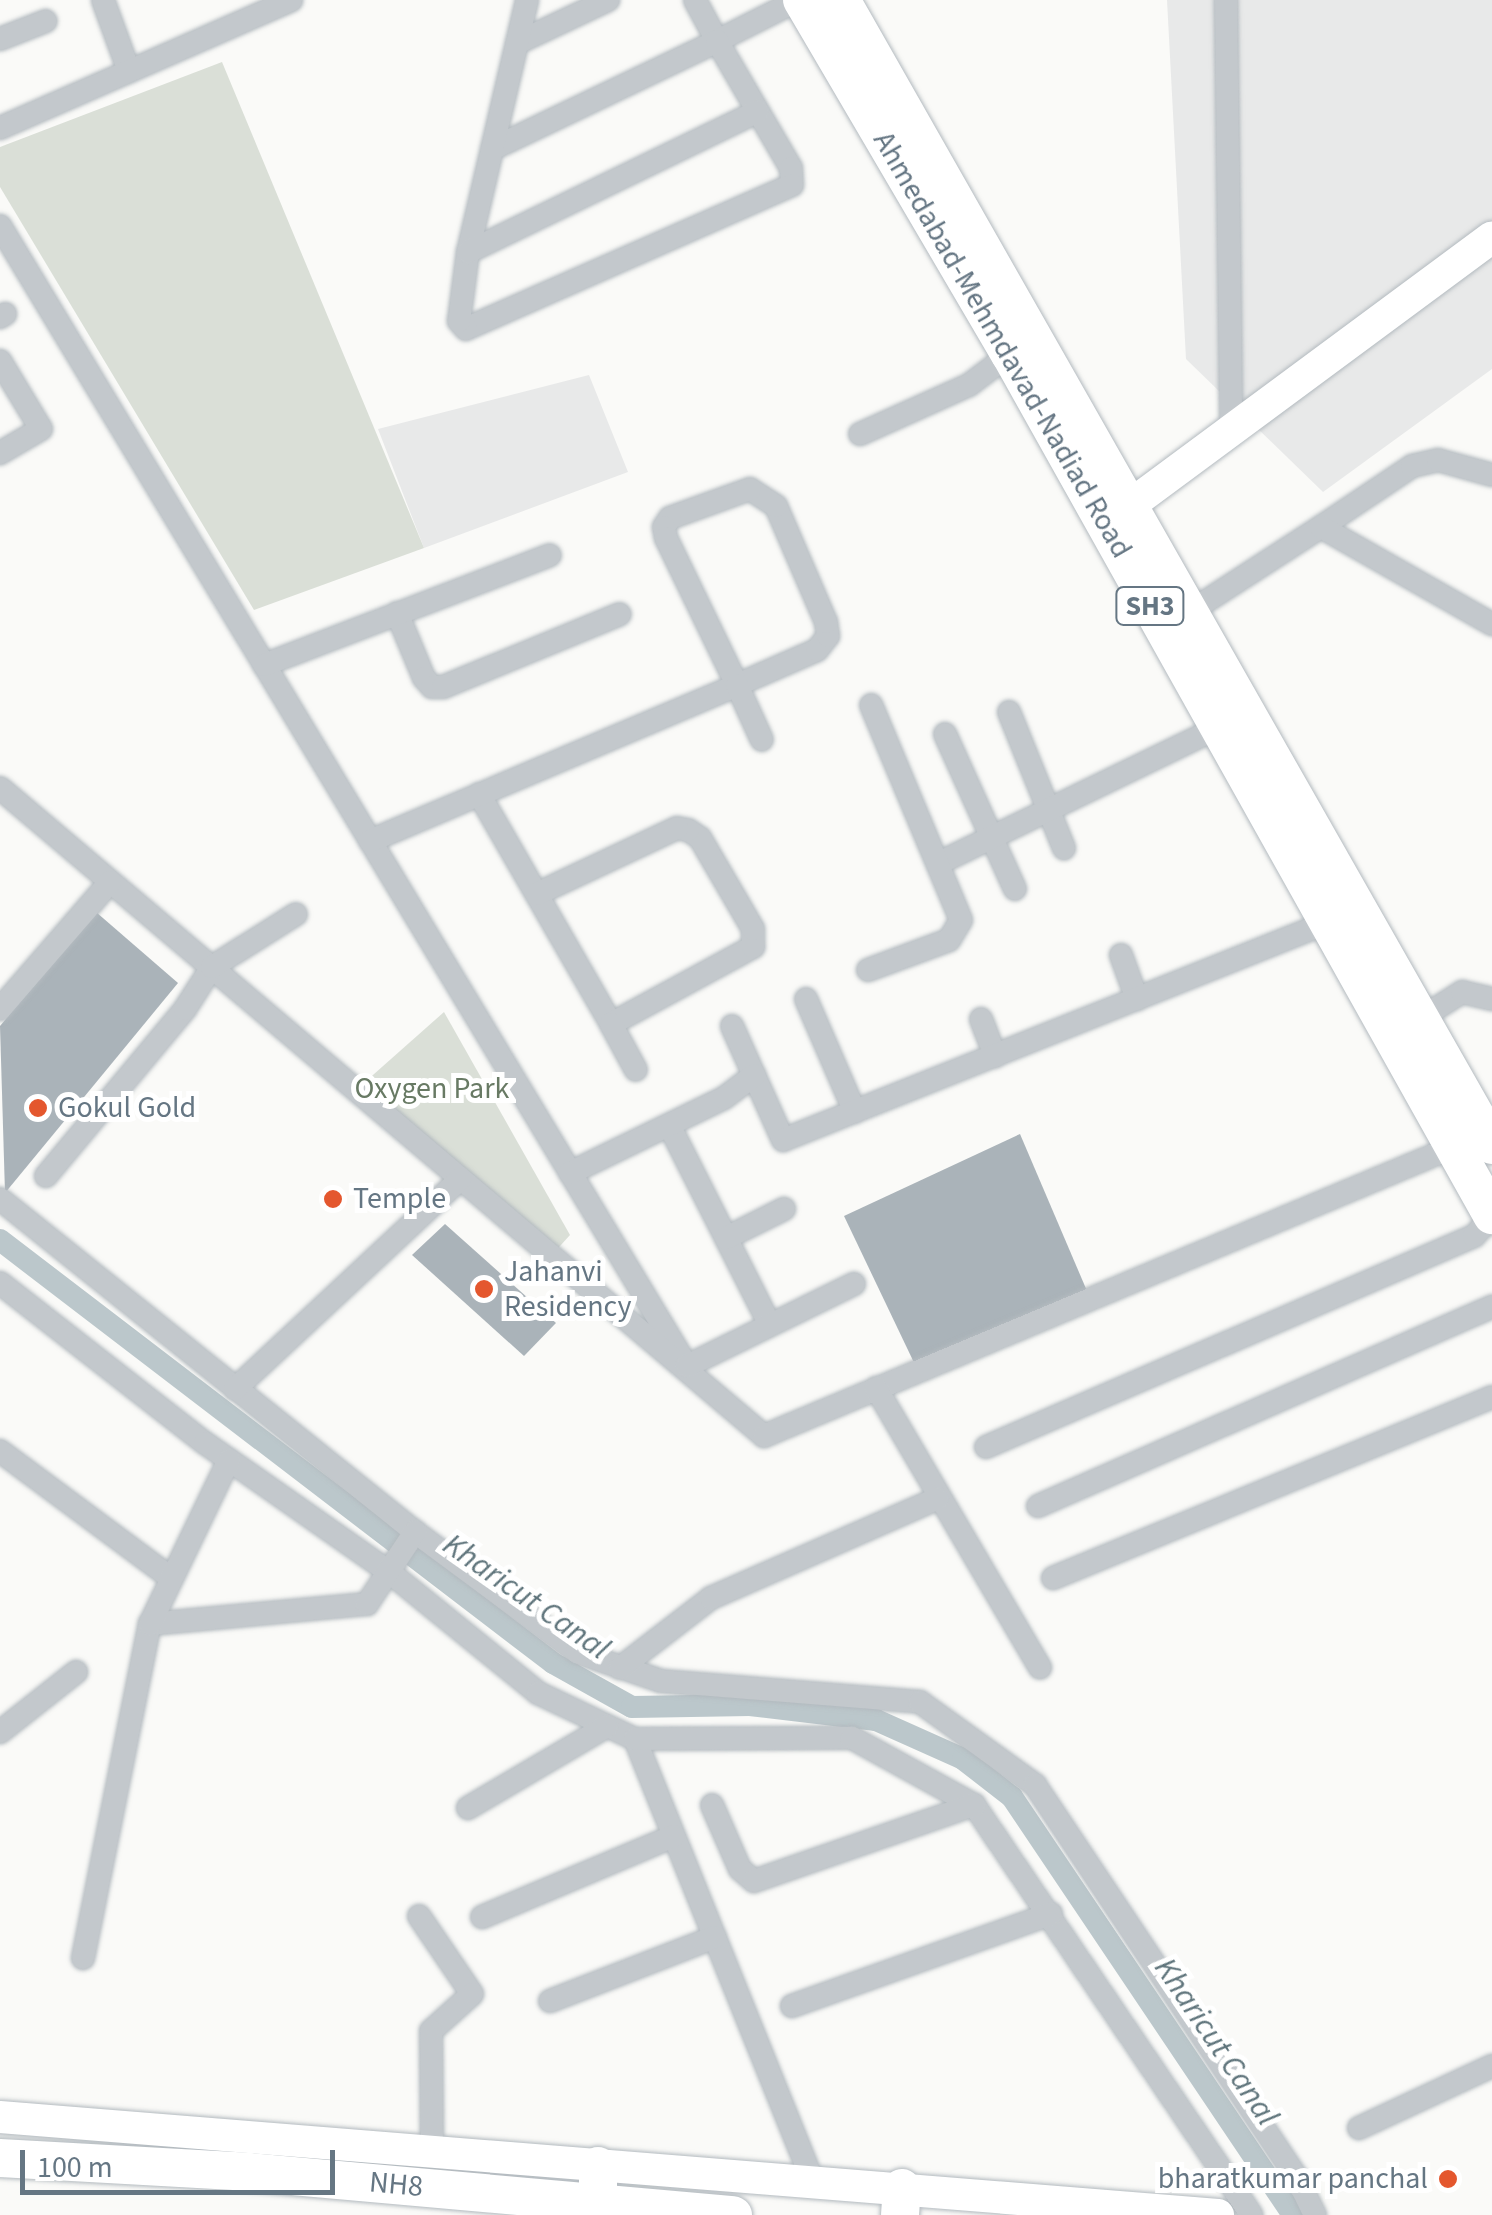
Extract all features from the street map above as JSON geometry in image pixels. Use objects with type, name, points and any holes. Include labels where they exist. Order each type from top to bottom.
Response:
[{"type":"main road","name":"Ahmedabad-Mehmdavad-Nadiad Road","points":[[800,0],[1010,354],[1118,513],[1216,728],[1326,923],[1481,1139],[1492,1216]]},
{"type":"main road","points":[[841,0],[1118,513],[1191,610],[1421,1018],[1481,1139]]},
{"type":"main road","name":"NH8","points":[[0,2158],[248,2154],[598,2203],[732,2215]]},
{"type":"main road","points":[[598,2166],[598,2203]]},
{"type":"street","points":[[104,0],[129,71]]},
{"type":"street","points":[[0,128],[291,0]]},
{"type":"street","points":[[526,0],[468,252],[459,321],[466,329],[770,198],[792,185],[791,168],[695,0]]},
{"type":"street","points":[[517,43],[608,0]]},
{"type":"street","points":[[492,149],[800,0]]},
{"type":"street","points":[[1226,0],[1232,426]]},
{"type":"street","points":[[0,39],[46,21]]},
{"type":"street","points":[[468,252],[758,111]]},
{"type":"street","points":[[0,226],[690,1371]]},
{"type":"street","points":[[1118,513],[1492,237]]},
{"type":"street","points":[[860,434],[969,385],[1010,354]]},
{"type":"street","points":[[0,360],[41,428],[0,453]]},
{"type":"street","points":[[1191,610],[1412,466],[1438,460],[1492,475]]},
{"type":"street","points":[[370,841],[738,685],[818,650],[828,636],[776,506],[750,488],[670,518],[664,527],[738,685],[762,740]]},
{"type":"street","points":[[1322,527],[1492,624]]},
{"type":"street","points":[[264,665],[550,555]]},
{"type":"street","points":[[397,613],[432,687],[620,614]]},
{"type":"street","points":[[868,970],[960,932],[939,863],[871,705]]},
{"type":"street","points":[[1009,712],[1064,848]]},
{"type":"street","points":[[939,863],[1216,728]]},
{"type":"street","points":[[945,734],[1015,889]]},
{"type":"street","points":[[0,788],[764,1436],[1481,1139]]},
{"type":"street","points":[[479,794],[636,1070]]},
{"type":"street","points":[[537,894],[676,828],[700,838],[752,929],[754,947],[612,1024]]},
{"type":"street","points":[[0,1010],[110,882]]},
{"type":"street","points":[[46,1176],[185,1010],[212,967],[296,914]]},
{"type":"street","points":[[732,1026],[783,1140],[1326,923]]},
{"type":"street","points":[[1120,955],[1137,999]]},
{"type":"street","points":[[1421,1018],[1462,992],[1492,999]]},
{"type":"street","points":[[806,999],[855,1112]]},
{"type":"street","points":[[981,1019],[996,1056]]},
{"type":"street","points":[[570,1173],[724,1098],[754,1075]]},
{"type":"street","points":[[669,1125],[770,1325]]},
{"type":"street","points":[[234,1389],[460,1179]]},
{"type":"street","points":[[0,1199],[415,1532],[576,1652],[662,1680],[920,1702],[1035,1784],[1297,2178],[1315,2215]]},
{"type":"street","points":[[726,1238],[784,1209]]},
{"type":"street","points":[[986,1447],[1474,1236],[1492,1216]]},
{"type":"street","points":[[0,1283],[228,1460],[388,1571],[538,1693],[635,1739],[852,1738],[974,1805],[1252,2215]]},
{"type":"street","points":[[690,1371],[770,1325],[854,1284]]},
{"type":"street","points":[[1038,1506],[1492,1306]]},
{"type":"street","points":[[876,1388],[937,1499],[1040,1668]]},
{"type":"street","points":[[1053,1578],[1492,1396]]},
{"type":"street","points":[[0,1451],[171,1578]]},
{"type":"street","points":[[83,1958],[150,1624],[228,1460]]},
{"type":"street","points":[[620,1668],[711,1598],[937,1499]]},
{"type":"street","points":[[150,1624],[367,1604],[415,1532]]},
{"type":"street","points":[[0,1732],[76,1672]]},
{"type":"street","points":[[468,1808],[607,1726]]},
{"type":"street","points":[[635,1739],[814,2180]]},
{"type":"street","points":[[712,1805],[740,1869],[754,1881],[974,1805]]},
{"type":"street","points":[[482,1917],[674,1836]]},
{"type":"street","points":[[792,2006],[1051,1914]]},
{"type":"street","points":[[420,1916],[472,1994],[431,2031],[432,2151]]},
{"type":"street","points":[[550,2001],[715,1936]]},
{"type":"street","points":[[1359,2128],[1492,2066]]},
{"type":"street","points":[[0,2117],[248,2154],[432,2151],[814,2180],[901,2201],[1218,2215]]},
{"type":"shaded area","points":[[1167,0],[1492,0],[1492,369],[1323,492],[1186,359]]},
{"type":"shaded area","points":[[589,375],[628,472],[424,548],[378,429]]},
{"type":"green space","points":[[222,62],[424,548],[254,610],[0,187],[0,147]]},
{"type":"green space","name":"Oxygen Park","points":[[444,1012],[570,1235],[551,1256],[356,1090]]},
{"type":"building","name":"Gokul Gold","points":[[96,912],[178,983],[5,1193],[0,1026]]},
{"type":"building","points":[[1020,1134],[1090,1298],[918,1371],[844,1216]]},
{"type":"building","name":"Jahanvi Residency","points":[[445,1224],[556,1323],[524,1356],[412,1255]]},
{"type":"waterway","name":"Kharicut Canal","points":[[0,1240],[553,1663],[632,1707],[750,1705],[876,1720],[963,1759],[1012,1797],[1293,2215]]},
{"type":"place","name":"Gokul Gold","points":[[38,1108]]},
{"type":"place","name":"Temple","points":[[333,1199]]},
{"type":"place","name":"Jahanvi Residency","points":[[484,1289]]},
{"type":"place","name":"bharatkumar panchal","points":[[1448,2179]]}]
